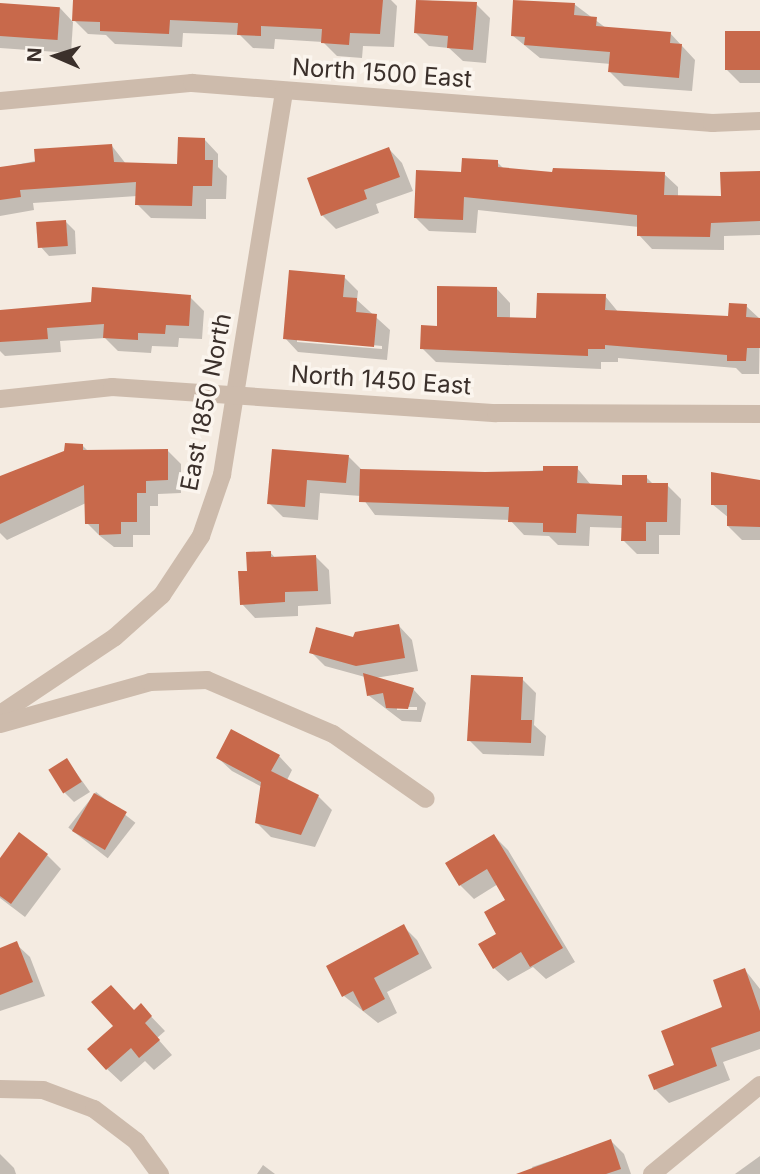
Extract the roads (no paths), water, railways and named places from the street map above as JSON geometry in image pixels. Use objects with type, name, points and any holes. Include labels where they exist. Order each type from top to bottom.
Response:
[{"type":"street","name":"North 1500 East","points":[[0,101],[192,83],[712,123],[760,121]]},
{"type":"street","name":"East 1850 North","points":[[0,714],[115,637],[162,595],[201,536],[222,475],[284,91]]},
{"type":"street","name":"North 1450 East","points":[[0,399],[112,387],[496,413],[760,414]]},
{"type":"street","points":[[0,724],[150,682],[207,680],[332,734],[426,799]]},
{"type":"street","points":[[652,1174],[760,1085]]},
{"type":"street","points":[[0,1089],[43,1090],[94,1110],[136,1141],[160,1174]]}]
